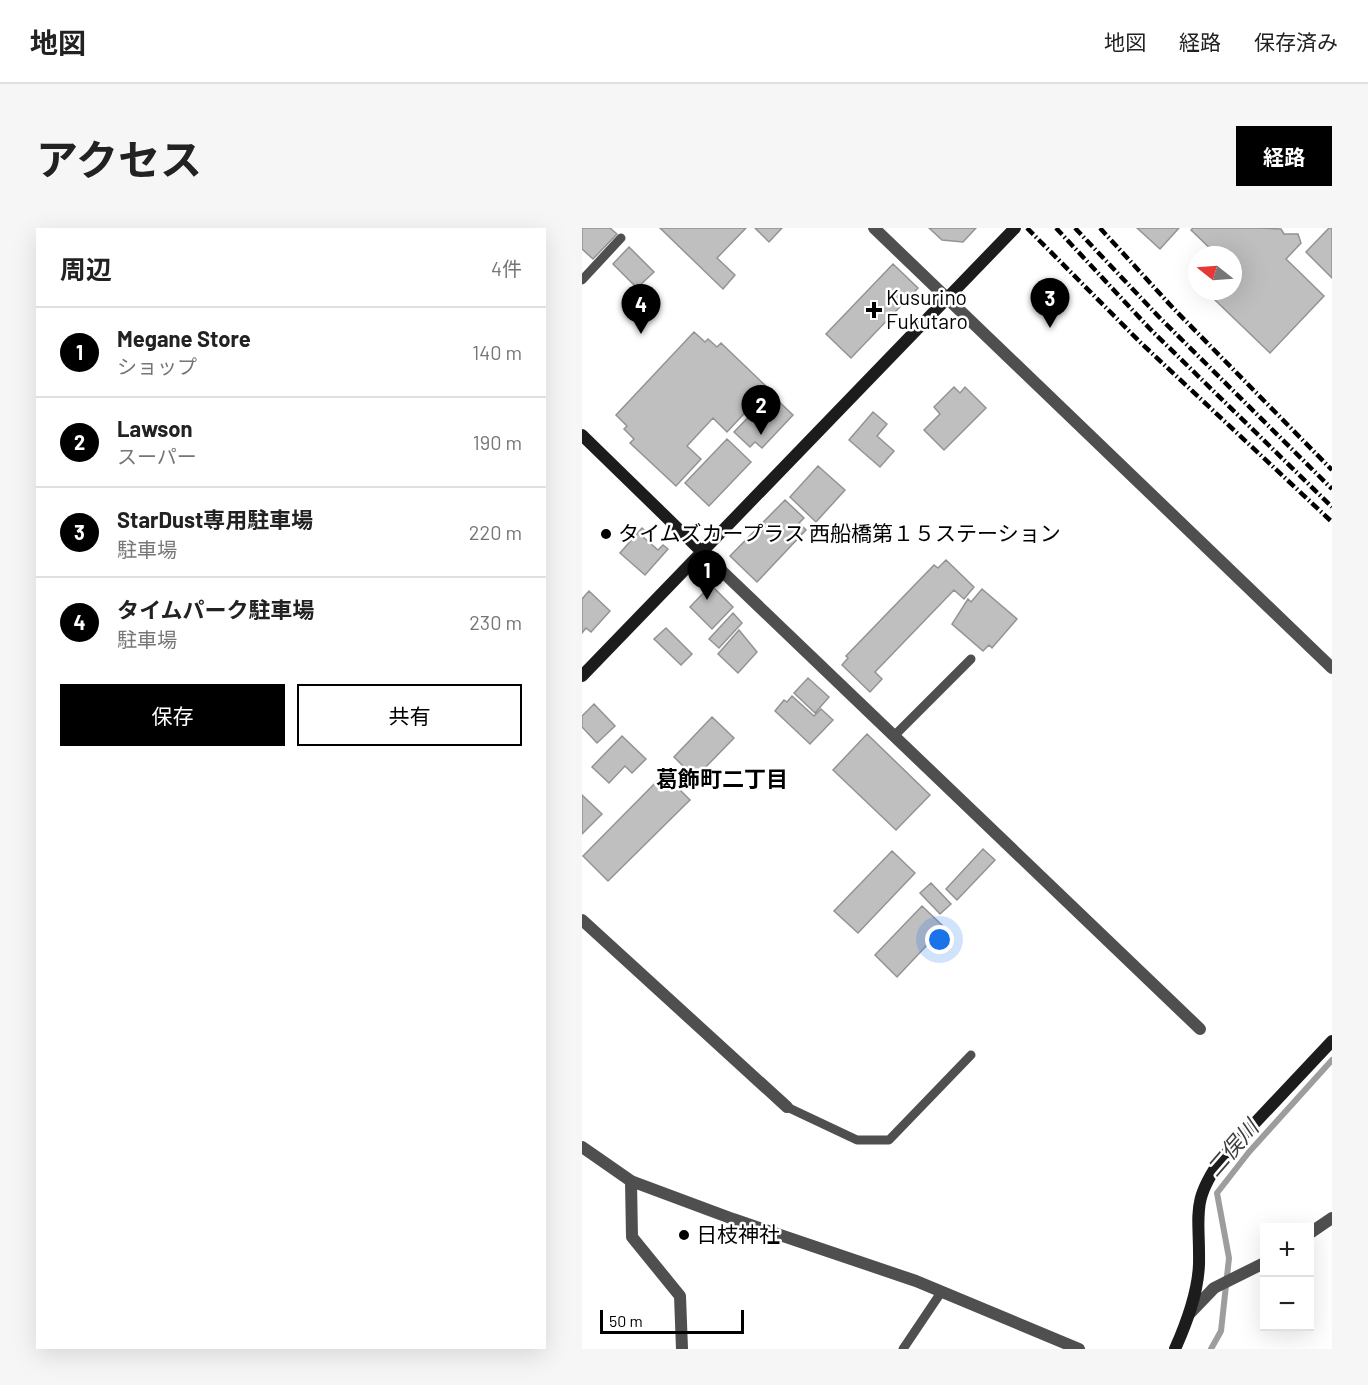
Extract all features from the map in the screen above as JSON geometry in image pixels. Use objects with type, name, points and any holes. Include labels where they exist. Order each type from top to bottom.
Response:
[{"type":"street","points":[[874,228],[1332,668]]},
{"type":"street","points":[[582,676],[1015,228]]},
{"type":"street","points":[[582,435],[1200,1029]]},
{"type":"street","points":[[582,920],[787,1107]]},
{"type":"street","points":[[1175,1349],[1190,1313],[1199,1264],[1197,1212],[1208,1178],[1222,1158],[1332,1041]]},
{"type":"street","points":[[582,1147],[631,1181],[942,1291],[1079,1349]]},
{"type":"street","points":[[631,1181],[632,1237],[680,1296],[682,1349]]},
{"type":"street","points":[[1314,1230],[1332,1218]]},
{"type":"street","points":[[1190,1313],[1214,1288],[1260,1265]]},
{"type":"lane","points":[[582,280],[621,238]]},
{"type":"lane","points":[[894,736],[971,659]]},
{"type":"lane","points":[[787,1107],[857,1140],[889,1140],[971,1055]]},
{"type":"lane","points":[[903,1349],[942,1291]]},
{"type":"building","points":[[582,228],[610,228],[617,234],[593,259],[582,249]]},
{"type":"building","points":[[660,228],[746,228],[717,258],[735,275],[723,289]]},
{"type":"building","points":[[755,228],[782,228],[769,242]]},
{"type":"building","points":[[929,228],[976,228],[963,242],[942,240]]},
{"type":"building","points":[[1137,228],[1179,228],[1160,249]]},
{"type":"building","points":[[1193,228],[1259,228],[1281,229],[1284,234],[1298,234],[1301,243],[1286,259],[1324,296],[1270,353],[1215,300],[1242,300],[1242,246],[1208,246],[1191,230]]},
{"type":"building","points":[[1329,228],[1332,228],[1332,278],[1306,252]]},
{"type":"building","points":[[629,247],[654,272],[637,288],[613,264]]},
{"type":"building","points":[[893,264],[918,288],[851,358],[826,334]]},
{"type":"building","points":[[694,332],[705,342],[708,339],[717,347],[721,343],[768,388],[727,432],[713,418],[687,446],[701,459],[676,486],[630,443],[634,439],[624,429],[627,426],[616,415]]},
{"type":"building","points":[[954,387],[960,393],[965,387],[986,408],[944,450],[924,430],[940,414],[934,407]]},
{"type":"building","points":[[771,394],[793,415],[762,448],[755,442],[750,447],[734,432]]},
{"type":"building","points":[[873,412],[887,424],[877,436],[894,451],[880,467],[849,440]]},
{"type":"building","points":[[727,439],[751,462],[709,506],[685,483]]},
{"type":"building","points":[[818,466],[845,490],[816,522],[790,497]]},
{"type":"building","points":[[785,500],[804,518],[799,523],[806,530],[757,582],[730,556]]},
{"type":"building","points":[[642,528],[647,532],[643,537],[658,550],[663,545],[668,549],[645,575],[620,553]]},
{"type":"building","points":[[946,560],[974,587],[964,599],[954,590],[875,672],[882,679],[870,692],[842,665],[848,658],[846,656],[934,565],[938,568]]},
{"type":"building","points":[[711,585],[733,607],[712,629],[690,607]]},
{"type":"building","points":[[982,589],[1017,619],[992,648],[989,645],[983,651],[952,624],[968,599],[971,602]]},
{"type":"building","points":[[589,591],[610,611],[591,632],[586,628],[582,633],[582,599]]},
{"type":"building","points":[[733,613],[742,623],[719,648],[709,639]]},
{"type":"building","points":[[666,628],[692,654],[681,665],[654,639]]},
{"type":"building","points":[[739,630],[757,652],[738,673],[718,654]]},
{"type":"building","points":[[808,678],[829,697],[815,713],[794,693]]},
{"type":"building","points":[[792,696],[814,716],[821,709],[833,720],[810,744],[775,711],[784,700],[787,702]]},
{"type":"building","points":[[594,704],[615,726],[597,743],[582,727],[582,716]]},
{"type":"building","points":[[712,717],[734,738],[695,778],[674,757]]},
{"type":"building","points":[[867,734],[930,795],[896,830],[833,770]]},
{"type":"building","points":[[622,736],[646,759],[632,773],[625,766],[609,783],[592,767]]},
{"type":"building","points":[[664,774],[690,800],[608,881],[583,856]]},
{"type":"building","points":[[582,795],[602,814],[582,834]]},
{"type":"building","points":[[983,849],[995,860],[957,900],[946,889]]},
{"type":"building","points":[[892,851],[915,873],[858,933],[834,911]]},
{"type":"building","points":[[931,883],[951,904],[940,914],[920,893]]},
{"type":"building","points":[[922,906],[944,927],[897,977],[875,955]]},
{"type":"waterway","name":"二俣川","points":[[1211,1349],[1221,1331],[1229,1258],[1217,1193],[1249,1152],[1332,1060]]},
{"type":"railway","points":[[1027,228],[1141,343],[1332,522]]},
{"type":"railway","points":[[1056,228],[1151,330],[1332,507]]},
{"type":"railway","points":[[1075,228],[1159,317],[1332,489]]},
{"type":"railway","points":[[1100,228],[1173,308],[1332,470]]},
{"type":"place","name":"Kusurino Fukutaro","points":[[874,310]]},
{"type":"place","name":"StarDust専用駐車場","points":[[1050,328]]},
{"type":"place","name":"タイムパーク駐車場","points":[[641,334]]},
{"type":"place","name":"Lawson","points":[[761,435]]},
{"type":"place","name":"タイムズカープラス 西船橋第１５ステーション","points":[[606,534]]},
{"type":"place","name":"Megane Store","points":[[707,600]]},
{"type":"place","name":"日枝神社","points":[[684,1235]]},
{"type":"district","name":"葛飾町二丁目","points":[[722,779]]}]
